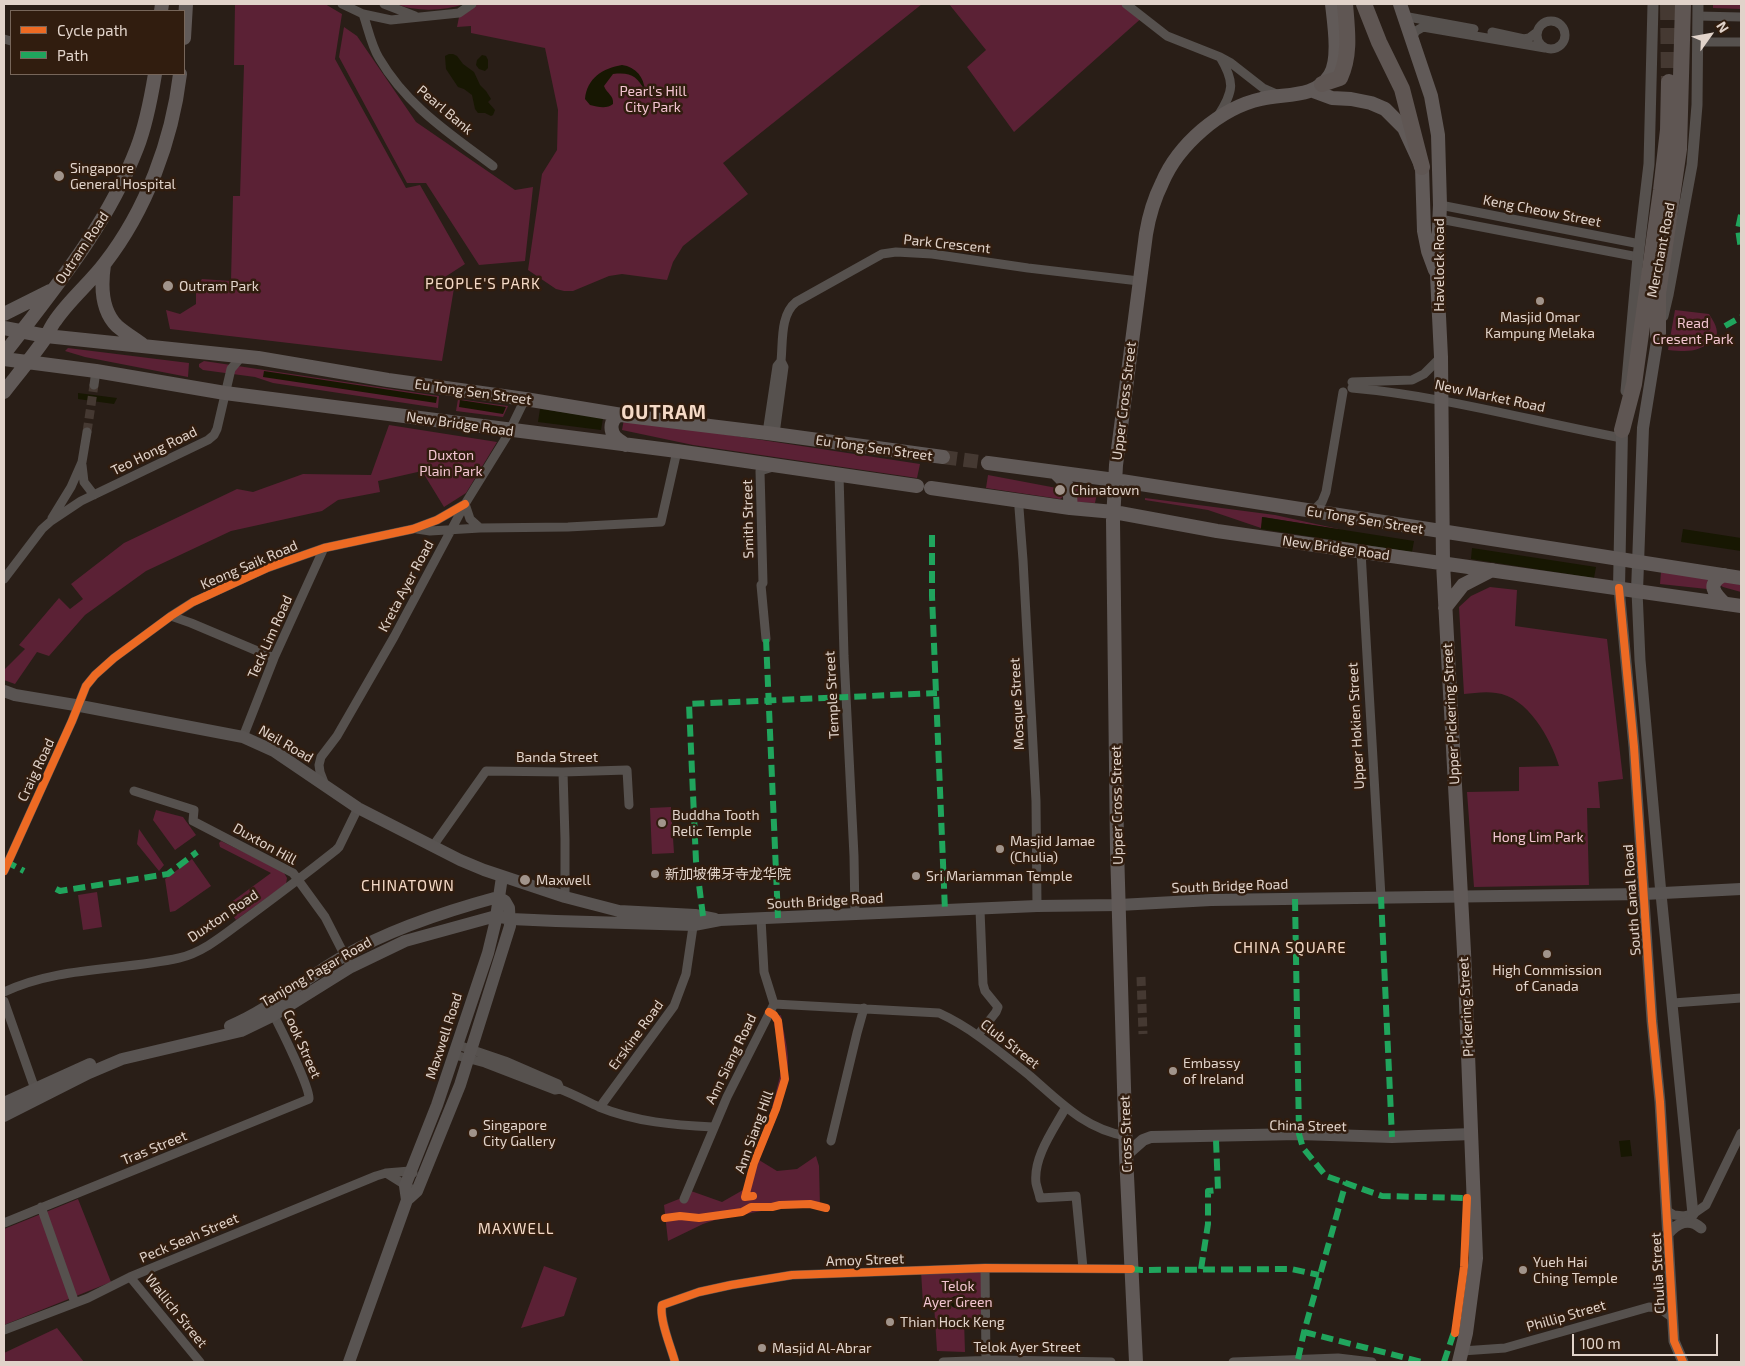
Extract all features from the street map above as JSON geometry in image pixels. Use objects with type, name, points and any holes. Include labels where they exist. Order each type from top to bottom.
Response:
[{"type":"highway","points":[[1318,88],[1340,78],[1346,66],[1348,47],[1345,4]]},
{"type":"highway","points":[[1364,4],[1379,42],[1402,90],[1422,167]]},
{"type":"highway","points":[[1658,335],[1658,294],[1679,149],[1683,4]]},
{"type":"highway","points":[[1622,434],[1634,384],[1661,190],[1668,130],[1669,82]]},
{"type":"main road","points":[[185,21],[186,4]]},
{"type":"main road","points":[[1332,4],[1334,64],[1329,78],[1318,88],[1332,98],[1371,103],[1384,109],[1404,128],[1422,167],[1424,231],[1436,275]]},
{"type":"main road","name":"Havelock Road","points":[[1401,10],[1431,96],[1438,135],[1440,219],[1436,275],[1441,357],[1442,532]]},
{"type":"main road","name":"Outram Road","points":[[4,354],[55,288],[102,220],[122,183],[138,146],[154,75]]},
{"type":"main road","name":"Outram Road","points":[[4,392],[28,362],[55,320],[104,265],[138,212],[157,168],[177,95],[180,75]]},
{"type":"main road","name":"Upper Cross Street","points":[[1119,905],[1115,740],[1115,480],[1150,213],[1162,182],[1173,163],[1195,136],[1215,120],[1237,107],[1252,102],[1300,94],[1318,88]]},
{"type":"main road","points":[[104,265],[102,284],[104,300],[112,319],[118,326],[144,345]]},
{"type":"main road","points":[[4,314],[55,288]]},
{"type":"main road","name":"Eu Tong Sen Street","points":[[4,328],[20,333],[242,356],[388,380],[619,414],[943,457]]},
{"type":"main road","name":"Merchant Road","points":[[1637,591],[1643,428],[1658,335]]},
{"type":"main road","name":"New Bridge Road","points":[[4,359],[28,362],[95,378],[225,393],[778,465],[1070,508],[1114,512],[1217,531],[1741,606]]},
{"type":"main road","points":[[619,414],[611,422],[613,432],[615,438],[626,445]]},
{"type":"main road","name":"Merchant Road","points":[[1620,558],[1622,434]]},
{"type":"main road","name":"Eu Tong Sen Street","points":[[988,463],[1115,480],[1741,578]]},
{"type":"main road","points":[[1056,473],[1066,484],[1070,492],[1070,508]]},
{"type":"main road","name":"Upper Pickering Street","points":[[1442,532],[1461,896]]},
{"type":"main road","name":"South Canal Road","points":[[1619,588],[1620,558]]},
{"type":"main road","points":[[1445,608],[1463,585],[1492,570]]},
{"type":"main road","points":[[1724,575],[1717,579],[1713,585],[1714,591],[1725,604]]},
{"type":"main road","name":"Neil Road","points":[[4,691],[15,695],[243,737],[274,752],[358,808],[460,860],[502,877]]},
{"type":"main road","name":"South Bridge Road","points":[[502,877],[565,897],[620,911],[694,920]]},
{"type":"main road","name":"Maxwell Road","points":[[349,1362],[407,1200],[405,1186],[410,1171],[438,1105],[488,953],[495,924],[502,877]]},
{"type":"main road","name":"South Bridge Road","points":[[510,919],[720,920],[1211,900],[1661,894],[1741,889]]},
{"type":"main road","name":"Pickering Street","points":[[1461,896],[1476,1258],[1461,1357]]},
{"type":"main road","points":[[498,897],[505,901],[509,908],[510,919]]},
{"type":"main road","name":"Tanjong Pagar Road","points":[[4,1116],[37,1094],[86,1066],[122,1052],[226,1028],[271,1010],[348,961],[410,926],[498,897]]},
{"type":"main road","name":"Cross Street","points":[[1119,905],[1126,1155],[1136,1362]]},
{"type":"main road","name":"Tanjong Pagar Road","points":[[348,961],[405,941],[496,916],[510,919]]},
{"type":"main road","name":"Maxwell Road","points":[[407,1200],[417,1191],[460,1085],[479,1021],[502,956],[510,919]]},
{"type":"main road","name":"Tanjong Pagar Road","points":[[4,1103],[37,1094]]},
{"type":"main road","name":"China Street","points":[[1126,1155],[1143,1140],[1147,1142],[1216,1138],[1391,1140],[1472,1138]]},
{"type":"street","points":[[342,4],[363,14],[391,20],[459,13],[472,4]]},
{"type":"street","points":[[384,4],[420,17]]},
{"type":"street","points":[[1126,4],[1167,36],[1220,57],[1264,88],[1280,96]]},
{"type":"street","name":"Merchant Road","points":[[1622,434],[1638,258],[1649,164],[1654,4]]},
{"type":"street","points":[[1401,10],[1524,38],[1529,38],[1537,32]]},
{"type":"street","points":[[1698,10],[1741,17]]},
{"type":"street","name":"Merchant Road","points":[[1658,335],[1668,295],[1692,165],[1697,105],[1698,10]]},
{"type":"street","name":"Pearl Bank","points":[[363,14],[379,58],[404,94],[431,120],[493,166]]},
{"type":"street","points":[[1411,39],[1416,31],[1423,26],[1545,48],[1555,49],[1562,44],[1565,37],[1564,29],[1555,21],[1547,21],[1540,25],[1537,32],[1538,41],[1545,48]]},
{"type":"street","points":[[1698,42],[1741,42]]},
{"type":"street","points":[[1215,120],[1228,99],[1231,84],[1230,75],[1220,57]]},
{"type":"street","name":"Keng Cheow Street","points":[[1440,205],[1640,244]]},
{"type":"street","points":[[1482,227],[1484,214]]},
{"type":"street","points":[[1507,232],[1509,218]]},
{"type":"street","name":"Keng Cheow Street","points":[[1440,219],[1638,258]]},
{"type":"street","points":[[1542,238],[1543,225]]},
{"type":"street","points":[[1603,250],[1605,237]]},
{"type":"street","name":"Park Crescent","points":[[771,433],[777,366],[781,361],[785,316],[789,308],[796,302],[882,254],[890,252],[932,254],[1028,268],[1140,280]]},
{"type":"street","name":"Teo Hong Road","points":[[51,521],[81,501],[208,440],[214,435],[231,369],[242,356]]},
{"type":"street","name":"New Market Road","points":[[1349,387],[1412,380],[1424,374],[1441,357]]},
{"type":"street","points":[[1312,512],[1322,502],[1326,492],[1349,387]]},
{"type":"street","name":"New Market Road","points":[[1349,387],[1441,400],[1578,430],[1622,434]]},
{"type":"street","name":"Kreta Ayer Road","points":[[325,786],[319,765],[321,757],[337,736],[394,637],[465,504],[510,430],[525,399]]},
{"type":"street","points":[[86,435],[82,462],[84,482],[94,495]]},
{"type":"street","name":"Keong Saik Road","points":[[413,529],[430,531],[661,522],[676,451]]},
{"type":"street","points":[[4,579],[42,529],[51,521],[72,486],[82,462]]},
{"type":"street","name":"Smith Street","points":[[756,462],[763,583],[761,585],[766,639]]},
{"type":"street","name":"Smith Street","points":[[760,526],[760,471],[778,465]]},
{"type":"street","name":"Temple Street","points":[[839,474],[855,915]]},
{"type":"street","points":[[72,486],[72,495],[75,500],[81,501]]},
{"type":"street","name":"Mosque Street","points":[[1020,501],[1036,801],[1038,906]]},
{"type":"street","points":[[465,504],[470,519],[480,528]]},
{"type":"street","name":"Keong Saik Road","points":[[77,706],[86,686],[114,658],[171,616],[200,599],[292,558],[324,548],[413,529],[436,520],[465,504]]},
{"type":"street","name":"Teck Lim Road","points":[[243,737],[274,658],[324,548]]},
{"type":"street","name":"Upper Hokien Street","points":[[1361,552],[1381,897]]},
{"type":"street","name":"South Canal Road","points":[[1619,588],[1634,747],[1666,1210]]},
{"type":"street","points":[[1637,591],[1640,660],[1661,894],[1693,1214]]},
{"type":"street","points":[[171,616],[274,658]]},
{"type":"street","name":"Craig Road","points":[[4,871],[39,788],[77,706]]},
{"type":"street","name":"Banda Street","points":[[433,846],[486,771],[563,772],[627,770],[630,805]]},
{"type":"street","points":[[563,772],[565,897]]},
{"type":"street","name":"Duxton Hill","points":[[134,791],[194,810],[193,821],[292,872],[325,918],[348,961]]},
{"type":"street","name":"Duxton Road","points":[[4,992],[58,974],[141,964],[191,954],[212,943],[299,880],[339,847],[358,808]]},
{"type":"street","name":"Craig Road","points":[[4,864],[24,822]]},
{"type":"street","points":[[978,1035],[998,1007],[985,990],[983,984],[980,910]]},
{"type":"street","points":[[761,919],[764,972],[774,1004]]},
{"type":"street","name":"Erskine Road","points":[[600,1107],[674,1006],[686,974],[694,920]]},
{"type":"street","points":[[1673,1003],[1741,998]]},
{"type":"street","points":[[4,1001],[37,1094]]},
{"type":"street","name":"Club Street","points":[[774,1004],[939,1013],[957,1021],[978,1035],[1089,1124],[1101,1130],[1126,1136]]},
{"type":"street","name":"Ann Siang Road","points":[[684,1199],[713,1127],[774,1004]]},
{"type":"street","points":[[831,1141],[856,1033],[864,1008]]},
{"type":"street","name":"Cook Street","points":[[271,1010],[309,1095]]},
{"type":"street","name":"Ann Siang Road","points":[[456,1050],[556,1090],[560,1089],[600,1107],[644,1120],[713,1127]]},
{"type":"street","name":"Tras Street","points":[[4,1223],[305,1102],[309,1100],[309,1095]]},
{"type":"street","points":[[1066,1107],[1042,1152],[1036,1181],[1040,1198],[1076,1196],[1083,1268]]},
{"type":"street","points":[[1666,1210],[1679,1216],[1693,1214],[1703,1208],[1709,1201],[1741,1133]]},
{"type":"street","name":"Peck Seah Street","points":[[4,1330],[75,1303],[130,1277],[276,1216],[386,1173],[410,1171],[423,1177]]},
{"type":"street","points":[[386,1173],[405,1186],[417,1191]]},
{"type":"street","points":[[44,1206],[75,1303]]},
{"type":"street","name":"Chulia Street","points":[[1666,1210],[1674,1341],[1683,1362]]},
{"type":"street","points":[[1668,1234],[1674,1226],[1683,1222],[1693,1223],[1701,1228]]},
{"type":"street","points":[[984,1268],[986,1361]]},
{"type":"street","name":"Amoy Street","points":[[675,1362],[661,1307],[664,1303],[731,1285],[792,1275],[984,1268],[1132,1268]]},
{"type":"street","name":"Wallich Street","points":[[130,1277],[200,1362]]},
{"type":"street","name":"Phillip Street","points":[[1461,1357],[1505,1348],[1649,1307],[1659,1308],[1673,1318]]},
{"type":"street","points":[[1233,1362],[1338,1358],[1372,1362]]},
{"type":"street","name":"Telok Ayer Street","points":[[943,1362],[1111,1362]]},
{"type":"green space","points":[[235,4],[325,4],[342,14],[335,59],[406,188],[420,185],[465,264],[445,277],[445,288],[454,288],[442,361],[170,329],[166,310],[180,314],[196,304],[196,287],[202,279],[231,281],[233,196],[240,196],[244,65],[234,65]]},
{"type":"green space","points":[[396,4],[464,4],[430,10],[404,7]]},
{"type":"green space","name":"Pearl's Hill City Park","points":[[477,4],[922,4],[723,163],[748,194],[683,246],[673,262],[667,280],[622,274],[609,276],[573,291],[564,291],[556,289],[528,270],[542,174],[557,150],[558,110],[545,48],[471,33],[471,26],[457,27],[459,17]]},
{"type":"green space","points":[[949,4],[1132,4],[1145,15],[1014,132],[967,67],[986,50]]},
{"type":"green space","points":[[1713,4],[1741,4],[1741,9],[1713,8]]},
{"type":"green space","points":[[344,27],[357,36],[416,122],[515,190],[533,187],[525,261],[479,265],[426,183],[407,183],[339,57]]},
{"type":"green space","name":"Read Cresent Park","points":[[1675,310],[1709,314],[1716,329],[1716,339],[1694,350],[1668,350]]},
{"type":"green space","points":[[68,348],[189,363],[188,377],[85,357],[65,351]]},
{"type":"green space","points":[[204,361],[439,396],[438,408],[273,383],[255,377],[203,370],[199,367],[199,364]]},
{"type":"green space","points":[[458,399],[508,406],[503,417],[456,411]]},
{"type":"green space","points":[[624,419],[920,464],[917,478],[693,445],[622,430]]},
{"type":"green space","name":"Duxton Plain Park","points":[[389,425],[497,442],[466,493],[444,507],[422,471],[378,481],[380,492],[338,500],[322,511],[231,531],[146,571],[85,615],[49,656],[37,652],[15,684],[4,680],[4,670],[25,649],[19,645],[59,598],[70,609],[83,599],[71,584],[124,543],[237,489],[253,492],[303,474],[371,475]]},
{"type":"green space","points":[[988,475],[1062,489],[1064,496],[1060,499],[986,488]]},
{"type":"green space","points":[[1076,487],[1095,490],[1097,493],[1095,503],[1075,502]]},
{"type":"green space","points":[[1145,498],[1275,515],[1343,530],[1263,517],[1261,528],[1208,510],[1145,500]]},
{"type":"green space","points":[[1661,572],[1708,578],[1707,589],[1660,584]]},
{"type":"green space","points":[[1725,581],[1741,585],[1741,592],[1720,585]]},
{"type":"green space","name":"Hong Lim Park","points":[[1490,587],[1517,590],[1515,626],[1607,639],[1623,779],[1598,782],[1600,808],[1587,808],[1589,885],[1474,887],[1467,792],[1519,791],[1519,767],[1559,766],[1544,732],[1536,720],[1518,702],[1507,696],[1492,692],[1464,694],[1459,607],[1471,596]]},
{"type":"green space","points":[[671,807],[674,853],[652,854],[650,808]]},
{"type":"green space","points":[[156,810],[183,817],[196,835],[175,850],[153,820]]},
{"type":"green space","points":[[139,829],[164,865],[159,871],[137,844]]},
{"type":"green space","points":[[221,841],[283,871],[287,878],[286,884],[236,920],[226,906],[271,873],[220,847],[219,843]]},
{"type":"green space","points":[[192,859],[211,886],[175,911],[170,912],[165,879]]},
{"type":"green space","points":[[97,892],[102,927],[83,930],[78,895]]},
{"type":"green space","points":[[781,1015],[788,1057],[786,1084],[779,1110],[759,1160],[777,1171],[797,1169],[816,1156],[819,1166],[820,1207],[777,1208],[715,1220],[668,1241],[664,1205],[684,1197],[691,1191],[722,1202],[743,1190],[761,1151],[782,1068],[773,1018]]},
{"type":"green space","points":[[78,1199],[111,1282],[4,1325],[4,1229]]},
{"type":"green space","points":[[544,1266],[577,1278],[564,1316],[521,1328]]},
{"type":"green space","name":"Telok Ayer Green","points":[[985,1268],[981,1319],[964,1320],[965,1352],[937,1351],[934,1304],[923,1304],[921,1271]]},
{"type":"green space","points":[[57,1328],[84,1362],[4,1362],[4,1353]]},
{"type":"shaded area","points":[[449,54],[457,56],[463,64],[474,72],[480,85],[491,99],[488,102],[495,110],[493,115],[478,113],[475,109],[472,95],[458,87],[446,69],[445,56]]},
{"type":"shaded area","points":[[482,55],[486,56],[488,60],[488,68],[485,71],[479,69],[476,65],[477,60]]},
{"type":"shaded area","points":[[622,65],[635,70],[643,81],[645,91],[633,76],[613,74],[604,86],[613,104],[605,107],[590,105],[585,99],[586,92],[597,75],[615,66]]},
{"type":"shaded area","points":[[264,371],[437,397],[436,403],[263,377]]},
{"type":"shaded area","points":[[78,393],[117,398],[114,404],[78,399]]},
{"type":"shaded area","points":[[460,400],[506,407],[503,414],[459,407]]},
{"type":"shaded area","points":[[540,409],[603,418],[601,430],[538,422]]},
{"type":"shaded area","points":[[1262,517],[1414,541],[1412,552],[1261,529]]},
{"type":"shaded area","points":[[1683,529],[1741,538],[1741,551],[1681,542]]},
{"type":"shaded area","points":[[1472,548],[1596,567],[1594,578],[1471,559]]},
{"type":"shaded area","points":[[1630,1140],[1632,1156],[1621,1157],[1619,1141]]},
{"type":"shaded area","points":[[954,1296],[958,1296],[962,1302],[958,1308],[954,1308],[950,1304],[950,1300]]},
{"type":"tunnel","points":[[1668,4],[1669,82]]},
{"type":"tunnel","points":[[87,432],[94,385]]},
{"type":"tunnel","points":[[943,457],[988,463]]},
{"type":"tunnel","points":[[1141,977],[1143,1034]]},
{"type":"marked path","points":[[1741,215],[1738,229],[1741,249]]},
{"type":"marked path","points":[[1725,326],[1741,317]]},
{"type":"marked path","points":[[932,535],[932,596],[945,911]]},
{"type":"marked path","points":[[766,639],[778,918]]},
{"type":"marked path","points":[[703,916],[696,861],[689,704],[937,693]]},
{"type":"marked path","points":[[56,889],[60,891],[168,874],[197,852]]},
{"type":"marked path","points":[[5,861],[24,871]]},
{"type":"marked path","points":[[1381,897],[1392,1137]]},
{"type":"marked path","points":[[1295,899],[1299,1134],[1303,1148],[1326,1176],[1382,1196],[1467,1198],[1466,1202]]},
{"type":"marked path","points":[[1201,1269],[1208,1224],[1208,1191],[1218,1190],[1216,1140]]},
{"type":"marked path","points":[[1298,1359],[1346,1182]]},
{"type":"marked path","points":[[1131,1269],[1291,1269],[1319,1275]]},
{"type":"marked path","points":[[1444,1362],[1455,1329]]},
{"type":"marked path","points":[[1304,1332],[1422,1362]]},
{"type":"cycle path","points":[[4,871],[86,686],[114,658],[193,602],[267,568],[324,548],[413,529],[437,520],[465,504]]},
{"type":"cycle path","points":[[1619,588],[1634,747],[1652,1021],[1660,1102],[1674,1341],[1683,1362]]},
{"type":"cycle path","name":"Ann Siang Hill","points":[[753,1196],[745,1197],[754,1163],[776,1109],[785,1079],[778,1021],[769,1012]]},
{"type":"cycle path","points":[[1455,1333],[1464,1267],[1467,1198]]},
{"type":"cycle path","points":[[665,1218],[680,1216],[699,1218],[742,1212],[751,1207],[780,1205],[810,1204],[826,1208]]},
{"type":"cycle path","points":[[675,1362],[662,1318],[662,1305],[699,1292],[731,1285],[792,1275],[985,1268],[1131,1269]]},
{"type":"place","name":"Singapore General Hospital","points":[[59,176]]},
{"type":"place","name":"Outram Park","points":[[168,286]]},
{"type":"place","name":"Masjid Omar Kampung Melaka","points":[[1540,301]]},
{"type":"place","name":"Chinatown","points":[[1060,490]]},
{"type":"place","name":"Buddha Tooth Relic Temple","points":[[662,823]]},
{"type":"place","name":"Masjid Jamae (Chulia)","points":[[1000,849]]},
{"type":"place","name":"新加坡佛牙寺龙华院","points":[[655,874]]},
{"type":"place","name":"Sri Mariamman Temple","points":[[916,876]]},
{"type":"place","name":"Maxwell","points":[[525,880]]},
{"type":"place","name":"High Commission of Canada","points":[[1547,954]]},
{"type":"place","name":"Embassy of Ireland","points":[[1173,1071]]},
{"type":"place","name":"Singapore City Gallery","points":[[473,1133]]},
{"type":"place","name":"Yueh Hai Ching Temple","points":[[1523,1270]]},
{"type":"place","name":"Thian Hock Keng","points":[[890,1322]]},
{"type":"place","name":"Masjid Al-Abrar","points":[[762,1348]]},
{"type":"district","name":"PEOPLE'S PARK","points":[[483,284]]},
{"type":"district","name":"OUTRAM","points":[[664,413]]},
{"type":"district","name":"CHINATOWN","points":[[408,886]]},
{"type":"district","name":"CHINA SQUARE","points":[[1290,948]]},
{"type":"district","name":"MAXWELL","points":[[516,1229]]}]
